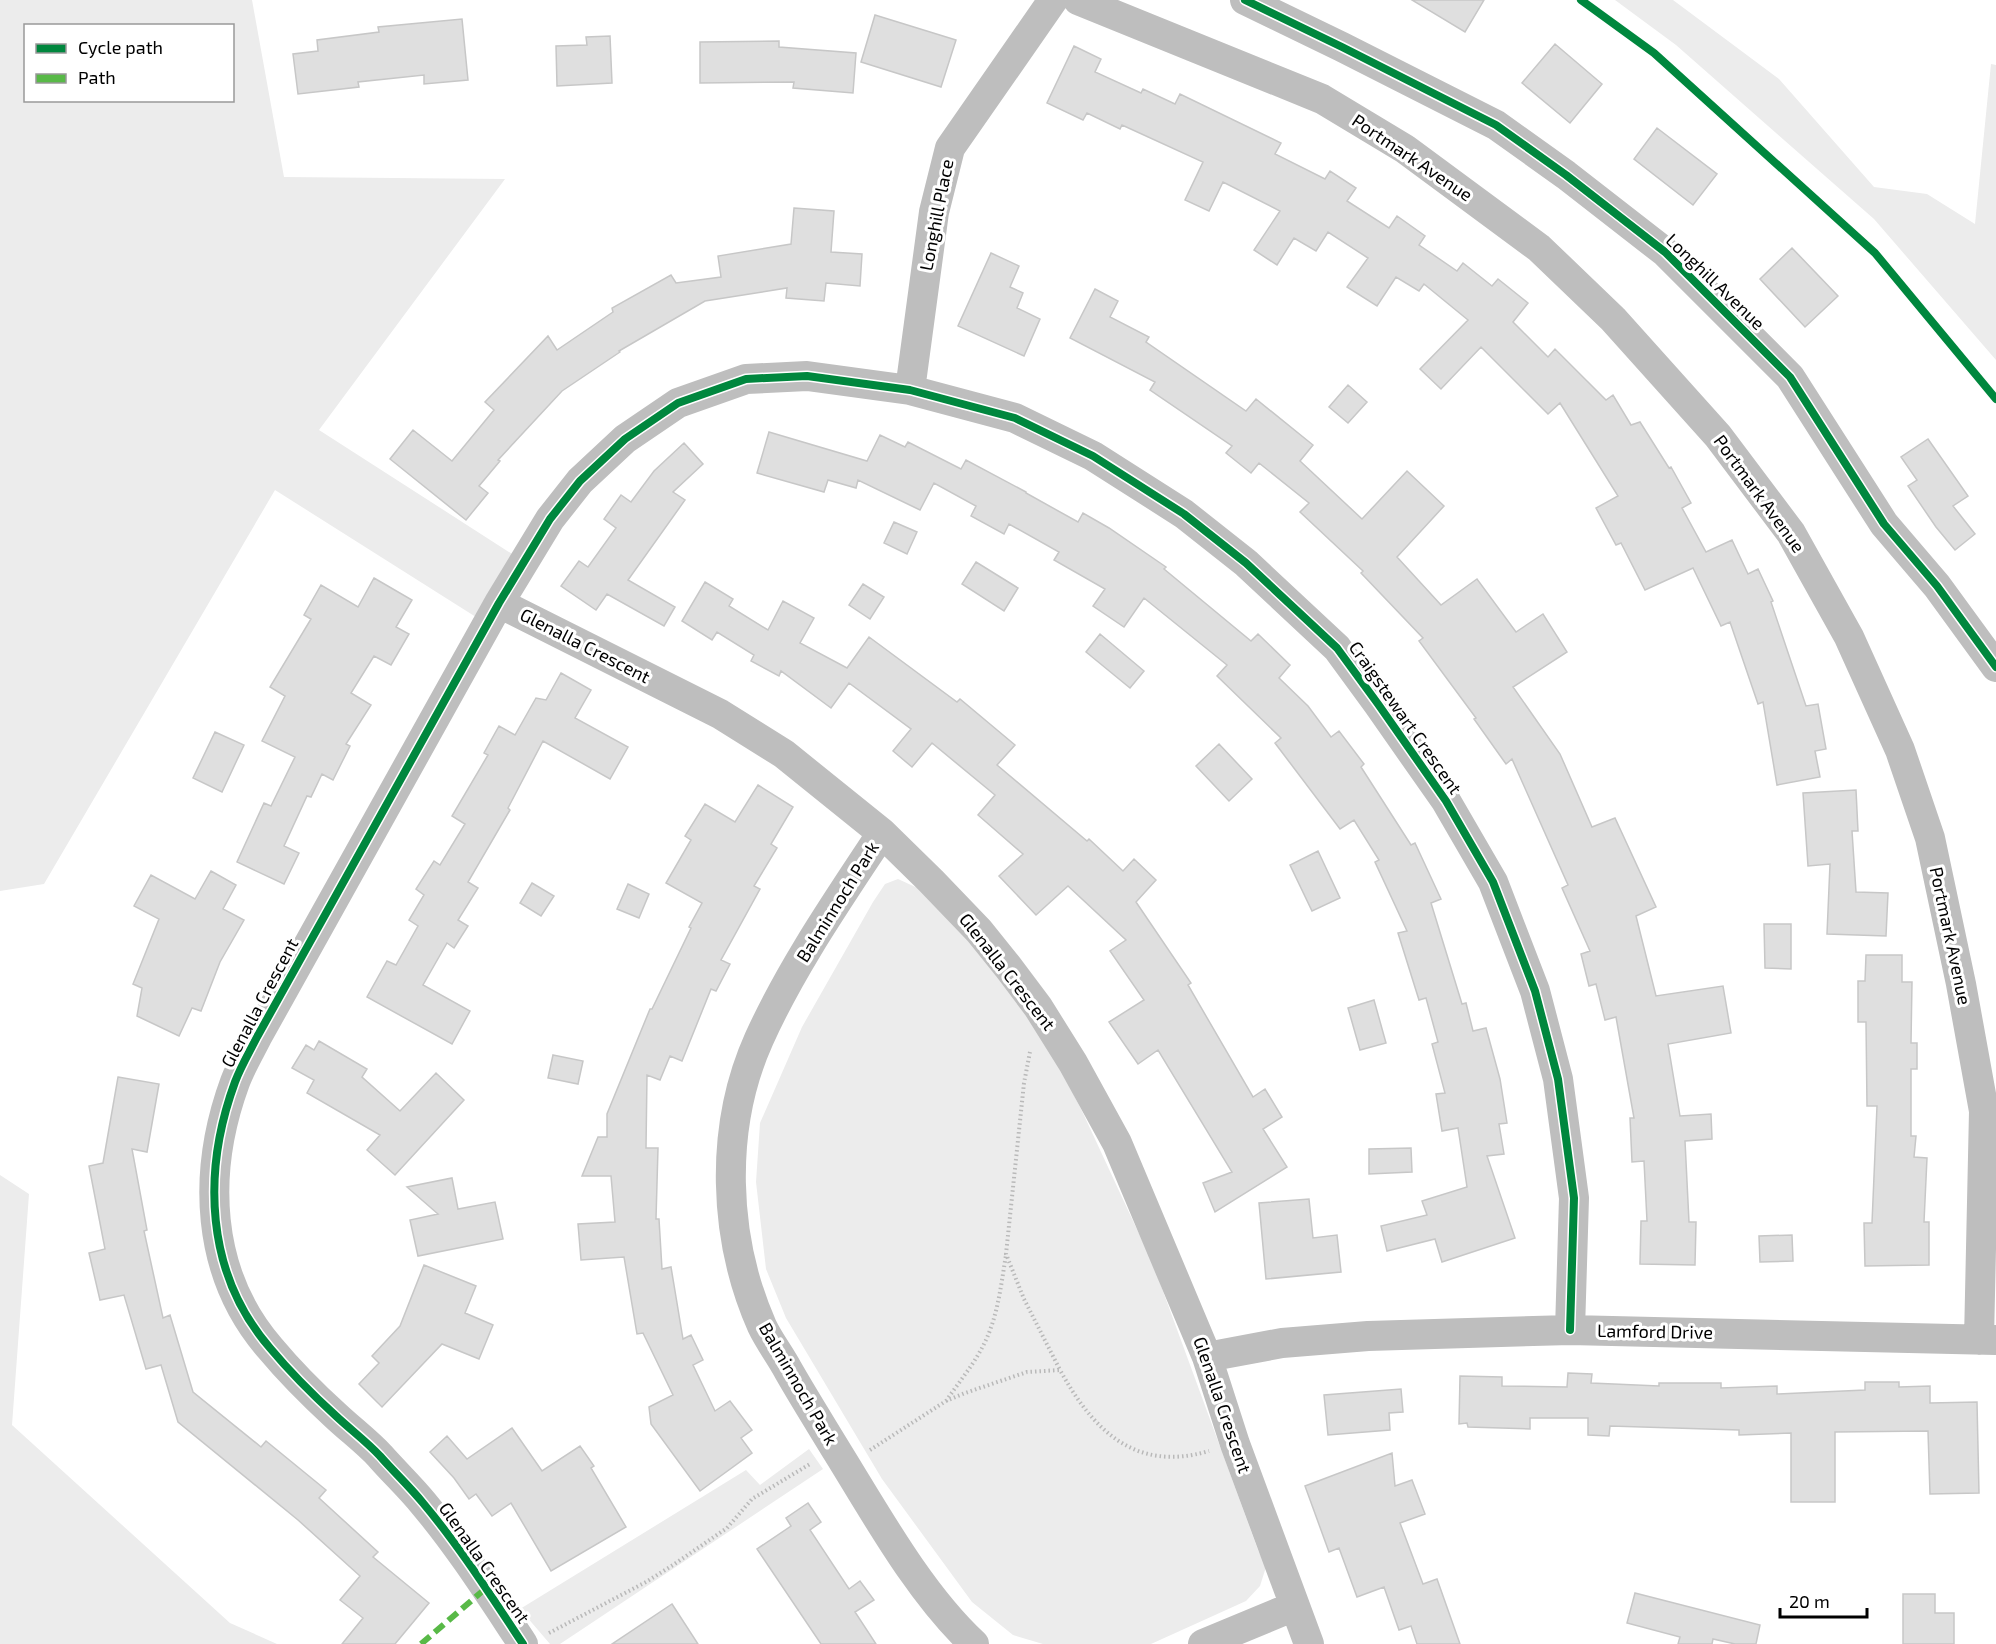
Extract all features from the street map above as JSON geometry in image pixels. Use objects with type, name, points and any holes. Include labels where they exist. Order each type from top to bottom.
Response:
[{"type":"street","name":"Longhill Place","points":[[910,390],[934,212],[950,148],[1053,0]]},
{"type":"street","name":"Portmark Avenue","points":[[1078,0],[1322,99],[1405,149],[1539,248],[1613,319],[1718,436],[1791,533],[1849,637],[1896,740],[1929,838],[1961,984],[1984,1111],[1987,1340]]},
{"type":"street","name":"Longhill Avenue","points":[[1245,0],[1496,125],[1665,252],[1790,377],[1884,524],[1937,586],[1996,667]]},
{"type":"street","name":"Craigstewart Crescent","points":[[499,603],[550,519],[580,481],[625,439],[678,403],[746,379],[807,376],[910,390],[1015,418],[1093,456],[1184,514],[1246,563],[1337,648],[1446,801],[1493,882],[1535,991],[1558,1079],[1574,1198],[1570,1330]]},
{"type":"street","name":"Glenalla Crescent","points":[[523,1644],[467,1561],[423,1502],[377,1453],[335,1416],[291,1371],[268,1346],[239,1305],[225,1270],[217,1241],[215,1204],[219,1148],[236,1080],[257,1037],[365,841],[499,603],[720,714],[784,754],[882,833],[979,931],[1038,1007],[1118,1143],[1207,1357],[1235,1443],[1309,1644]]},
{"type":"street","name":"Balminnoch Park","points":[[882,833],[821,925],[758,1040],[738,1101],[730,1166],[733,1226],[747,1284],[763,1327],[828,1437],[911,1567],[956,1628],[974,1644]]},
{"type":"street","name":"Lamford Drive","points":[[1207,1357],[1282,1343],[1368,1336],[1570,1330],[1987,1340]]},
{"type":"street","points":[[1203,1644],[1295,1606]]},
{"type":"path","points":[[946,1401],[984,1343],[999,1298],[1006,1254],[1024,1083],[1038,1007]]},
{"type":"path","points":[[1006,1254],[1034,1320],[1060,1370]]},
{"type":"shaded area","points":[[0,0],[252,0],[284,177],[505,179],[319,430],[523,561],[487,624],[275,490],[44,884],[0,891]]},
{"type":"shaded area","points":[[1615,0],[1673,0],[1779,79],[1874,187],[1927,194],[1975,224],[1991,64],[1996,65],[1996,360],[1874,219],[1676,45]]},
{"type":"shaded area","points":[[898,879],[922,890],[1008,967],[1082,1111],[1153,1264],[1266,1567],[1260,1586],[1246,1601],[1151,1644],[1043,1644],[1013,1635],[972,1602],[882,1479],[786,1318],[766,1269],[756,1182],[760,1123],[802,1027],[873,902],[885,884]]},
{"type":"shaded area","points":[[0,1175],[29,1194],[12,1425],[230,1623],[277,1644],[0,1644]]},
{"type":"shaded area","points":[[809,1449],[823,1469],[560,1644],[550,1644],[520,1609],[746,1470],[760,1485]]},
{"type":"building","points":[[1412,0],[1484,0],[1465,32]]},
{"type":"building","points":[[875,15],[956,40],[941,87],[861,62]]},
{"type":"building","points":[[462,19],[468,80],[424,84],[424,75],[358,82],[359,87],[298,94],[293,54],[318,51],[317,40],[379,32],[378,27]]},
{"type":"building","points":[[610,36],[612,83],[557,86],[556,46],[587,45],[586,37]]},
{"type":"building","points":[[779,41],[779,47],[856,53],[853,93],[793,88],[794,82],[700,83],[700,42]]},
{"type":"building","points":[[1555,44],[1602,84],[1570,123],[1522,83]]},
{"type":"building","points":[[1074,46],[1101,59],[1095,72],[1141,93],[1143,89],[1175,104],[1180,94],[1281,143],[1275,154],[1325,179],[1330,171],[1356,188],[1347,201],[1389,228],[1397,216],[1425,236],[1419,245],[1457,271],[1463,263],[1492,286],[1498,279],[1528,303],[1513,322],[1548,357],[1555,349],[1606,400],[1613,395],[1631,425],[1640,422],[1669,468],[1671,467],[1691,503],[1682,508],[1706,552],[1732,540],[1748,574],[1758,569],[1773,601],[1771,602],[1806,706],[1818,704],[1826,749],[1815,751],[1820,777],[1777,785],[1763,702],[1758,704],[1730,622],[1721,626],[1693,568],[1645,590],[1621,543],[1616,545],[1596,508],[1618,496],[1560,403],[1548,414],[1481,347],[1441,389],[1420,369],[1468,320],[1424,284],[1419,291],[1396,277],[1377,306],[1347,287],[1368,258],[1328,232],[1316,251],[1294,238],[1277,265],[1254,250],[1280,211],[1223,182],[1209,211],[1185,200],[1203,162],[1122,125],[1120,129],[1087,113],[1083,120],[1047,103]]},
{"type":"building","points":[[1657,128],[1717,174],[1693,205],[1634,159]]},
{"type":"building","points":[[794,208],[834,211],[831,252],[862,254],[860,286],[826,283],[824,301],[786,298],[787,288],[705,301],[619,351],[562,391],[498,460],[500,461],[479,486],[488,493],[466,520],[390,459],[413,430],[452,461],[494,410],[485,402],[548,336],[557,350],[613,312],[612,308],[671,275],[676,283],[721,277],[718,256],[791,244]]},
{"type":"building","points":[[1792,248],[1838,296],[1805,327],[1760,279]]},
{"type":"building","points":[[991,253],[1019,266],[1010,287],[1023,293],[1017,308],[1040,319],[1024,356],[958,326]]},
{"type":"building","points":[[1095,289],[1118,301],[1110,317],[1149,337],[1146,342],[1246,411],[1256,399],[1313,445],[1300,461],[1362,519],[1407,471],[1444,506],[1397,557],[1441,605],[1477,579],[1516,632],[1543,614],[1567,652],[1513,687],[1560,754],[1592,827],[1615,818],[1656,907],[1636,916],[1656,996],[1723,986],[1731,1033],[1668,1044],[1680,1116],[1711,1114],[1712,1139],[1685,1141],[1689,1222],[1696,1222],[1695,1265],[1640,1264],[1641,1221],[1647,1221],[1644,1161],[1632,1162],[1630,1118],[1634,1118],[1616,1017],[1605,1020],[1596,984],[1589,986],[1581,954],[1590,951],[1562,888],[1568,885],[1512,759],[1506,764],[1474,719],[1476,718],[1419,641],[1423,638],[1361,573],[1363,571],[1300,512],[1309,503],[1259,463],[1251,473],[1226,453],[1232,446],[1150,390],[1155,382],[1070,338]]},
{"type":"building","points":[[1348,385],[1367,402],[1348,423],[1329,407]]},
{"type":"building","points":[[769,432],[867,461],[880,435],[905,447],[908,442],[961,469],[966,460],[1078,522],[1083,513],[1109,528],[1166,567],[1164,569],[1251,641],[1258,634],[1290,665],[1279,678],[1308,706],[1331,737],[1339,731],[1364,764],[1361,767],[1411,845],[1415,843],[1441,899],[1431,903],[1462,1004],[1466,1003],[1473,1031],[1486,1028],[1500,1079],[1507,1123],[1499,1124],[1504,1154],[1487,1156],[1515,1238],[1442,1262],[1435,1239],[1387,1251],[1381,1226],[1427,1215],[1422,1201],[1467,1187],[1458,1128],[1442,1131],[1436,1094],[1445,1093],[1432,1044],[1438,1042],[1426,998],[1419,1000],[1398,933],[1407,931],[1375,862],[1379,860],[1354,820],[1340,829],[1275,743],[1281,738],[1217,676],[1227,665],[1144,598],[1124,627],[1093,606],[1105,589],[1054,560],[1059,552],[1009,524],[1004,534],[971,516],[976,506],[934,483],[920,510],[858,480],[856,488],[828,480],[824,492],[757,473]]},
{"type":"building","points":[[1928,439],[1968,496],[1953,506],[1975,534],[1955,550],[1908,486],[1917,480],[1901,457]]},
{"type":"building","points":[[684,443],[703,464],[673,492],[685,500],[628,580],[675,607],[664,626],[607,594],[596,610],[561,586],[579,561],[588,567],[616,528],[604,519],[621,495],[631,502],[654,471]]},
{"type":"building","points":[[894,522],[917,532],[907,554],[884,543]]},
{"type":"building","points":[[976,562],[1018,588],[1004,611],[962,584]]},
{"type":"building","points":[[374,578],[412,600],[396,627],[409,634],[391,665],[374,656],[351,693],[371,705],[346,744],[350,746],[333,780],[322,774],[311,797],[307,796],[284,846],[299,853],[284,884],[237,862],[264,803],[271,806],[295,757],[262,741],[285,696],[270,687],[311,619],[304,615],[321,585],[358,607]]},
{"type":"building","points":[[705,582],[733,599],[729,606],[768,630],[783,601],[814,618],[800,643],[847,668],[869,637],[957,702],[960,699],[1015,745],[997,765],[1087,841],[1089,839],[1123,871],[1134,859],[1156,880],[1136,902],[1191,983],[1188,985],[1253,1097],[1265,1089],[1282,1117],[1263,1129],[1287,1167],[1215,1212],[1203,1183],[1232,1172],[1158,1050],[1138,1064],[1109,1022],[1144,1000],[1110,951],[1126,940],[1068,886],[1036,915],[999,876],[1023,854],[978,815],[995,795],[932,743],[912,767],[893,751],[911,729],[849,683],[831,708],[781,671],[779,676],[751,661],[754,655],[717,632],[712,640],[682,621]]},
{"type":"building","points":[[863,584],[884,597],[870,619],[849,605]]},
{"type":"building","points":[[1100,634],[1144,671],[1130,688],[1086,652]]},
{"type":"building","points":[[561,673],[591,690],[575,718],[628,747],[610,779],[543,741],[508,808],[510,810],[468,882],[478,888],[458,920],[468,926],[454,948],[447,943],[423,985],[470,1011],[452,1044],[367,997],[387,961],[396,965],[418,926],[409,920],[424,895],[416,889],[434,861],[440,865],[465,824],[452,816],[488,755],[484,753],[499,726],[515,735],[536,698],[546,700]]},
{"type":"building","points":[[215,732],[244,745],[222,792],[193,778]]},
{"type":"building","points":[[1219,744],[1252,779],[1229,801],[1196,766]]},
{"type":"building","points":[[758,785],[793,807],[771,844],[777,848],[754,886],[760,889],[721,960],[730,964],[716,991],[711,989],[682,1061],[670,1056],[660,1080],[647,1075],[646,1148],[658,1148],[656,1219],[659,1219],[662,1269],[671,1267],[683,1339],[691,1335],[703,1360],[693,1365],[715,1411],[730,1401],[752,1430],[741,1438],[752,1453],[700,1491],[651,1424],[649,1407],[673,1395],[643,1333],[637,1334],[624,1257],[581,1260],[578,1224],[615,1222],[611,1176],[582,1176],[598,1137],[607,1137],[607,1114],[650,1009],[702,903],[666,883],[691,840],[685,836],[705,804],[735,822]]},
{"type":"building","points":[[1856,790],[1858,831],[1852,831],[1856,892],[1888,893],[1886,936],[1827,934],[1830,864],[1808,866],[1803,793]]},
{"type":"building","points":[[1318,851],[1340,898],[1312,911],[1290,865]]},
{"type":"building","points":[[211,871],[236,885],[223,909],[244,920],[220,962],[201,1011],[192,1008],[179,1036],[137,1016],[142,988],[133,984],[159,919],[134,906],[151,875],[195,899]]},
{"type":"building","points":[[532,883],[554,896],[541,916],[520,903]]},
{"type":"building","points":[[628,884],[649,894],[639,918],[617,909]]},
{"type":"building","points":[[1764,924],[1791,924],[1791,969],[1765,968]]},
{"type":"building","points":[[1866,955],[1902,955],[1902,982],[1912,982],[1911,1043],[1917,1043],[1917,1069],[1911,1069],[1911,1136],[1916,1136],[1914,1157],[1927,1158],[1924,1222],[1929,1222],[1929,1265],[1865,1266],[1864,1223],[1872,1223],[1877,1106],[1867,1106],[1866,1022],[1858,1022],[1858,981],[1865,981]]},
{"type":"building","points":[[1374,1000],[1386,1043],[1360,1050],[1348,1008]]},
{"type":"building","points":[[319,1041],[367,1069],[362,1077],[400,1111],[436,1073],[464,1100],[395,1175],[367,1150],[380,1135],[307,1093],[314,1080],[292,1068],[306,1045],[314,1050]]},
{"type":"building","points":[[553,1055],[583,1061],[578,1084],[548,1078]]},
{"type":"building","points":[[118,1077],[159,1084],[147,1152],[132,1149],[147,1230],[144,1231],[163,1318],[170,1315],[193,1392],[261,1447],[266,1441],[326,1490],[319,1498],[378,1552],[373,1557],[429,1603],[395,1644],[342,1644],[363,1618],[340,1600],[360,1576],[298,1520],[178,1422],[161,1365],[146,1369],[124,1295],[100,1300],[89,1253],[105,1249],[89,1166],[103,1163]]},
{"type":"building","points":[[1411,1148],[1412,1172],[1369,1174],[1369,1149]]},
{"type":"building","points":[[452,1178],[458,1209],[495,1202],[503,1239],[418,1256],[410,1220],[438,1214],[407,1187]]},
{"type":"building","points":[[1309,1199],[1313,1238],[1337,1235],[1341,1272],[1266,1279],[1259,1203]]},
{"type":"building","points":[[1792,1235],[1793,1261],[1760,1262],[1759,1236]]},
{"type":"building","points":[[424,1265],[476,1286],[465,1313],[493,1325],[479,1359],[442,1344],[382,1407],[359,1384],[379,1363],[372,1356],[400,1326]]},
{"type":"building","points":[[1568,1373],[1592,1374],[1591,1383],[1659,1386],[1659,1383],[1721,1383],[1721,1388],[1777,1386],[1777,1394],[1865,1390],[1865,1382],[1899,1382],[1899,1387],[1930,1386],[1930,1403],[1977,1402],[1979,1493],[1930,1494],[1928,1431],[1835,1432],[1835,1502],[1791,1502],[1791,1433],[1739,1435],[1739,1430],[1610,1426],[1609,1436],[1588,1435],[1588,1418],[1530,1418],[1530,1429],[1468,1427],[1467,1423],[1459,1424],[1460,1376],[1502,1377],[1502,1386],[1567,1387]]},
{"type":"building","points":[[1401,1389],[1403,1412],[1389,1413],[1390,1430],[1328,1435],[1324,1395]]},
{"type":"building","points":[[512,1428],[542,1471],[580,1446],[594,1466],[591,1468],[626,1527],[551,1571],[511,1503],[492,1516],[476,1494],[469,1499],[454,1478],[430,1452],[447,1436],[467,1459]]},
{"type":"building","points":[[1392,1453],[1395,1486],[1412,1480],[1425,1514],[1400,1523],[1423,1584],[1437,1579],[1460,1644],[1417,1644],[1411,1626],[1399,1630],[1384,1587],[1357,1597],[1339,1548],[1329,1552],[1305,1486]]},
{"type":"building","points":[[808,1503],[821,1522],[810,1530],[849,1589],[860,1581],[874,1600],[855,1612],[876,1644],[821,1644],[757,1549],[791,1526],[786,1518]]},
{"type":"building","points":[[1635,1593],[1760,1625],[1756,1644],[1735,1644],[1713,1639],[1712,1644],[1678,1644],[1680,1637],[1627,1623]]},
{"type":"building","points":[[1903,1594],[1935,1594],[1935,1613],[1954,1613],[1954,1644],[1903,1644]]},
{"type":"building","points":[[672,1604],[698,1644],[612,1644]]},
{"type":"marked path","points":[[421,1644],[485,1589]]},
{"type":"cycle path","points":[[1245,0],[1496,125],[1566,175],[1665,252],[1790,377],[1884,524],[1937,586],[1996,667]]},
{"type":"cycle path","points":[[1581,0],[1654,53],[1875,253],[1996,399]]},
{"type":"cycle path","points":[[523,1644],[462,1554],[418,1497],[375,1451],[294,1375],[248,1319],[232,1287],[222,1255],[216,1221],[214,1186],[217,1151],[224,1116],[235,1082],[257,1037],[499,603],[550,519],[580,481],[625,439],[678,403],[746,379],[807,376],[910,390],[1015,418],[1093,456],[1184,514],[1246,563],[1337,648],[1446,801],[1493,882],[1535,991],[1558,1079],[1574,1198],[1570,1330]]}]
